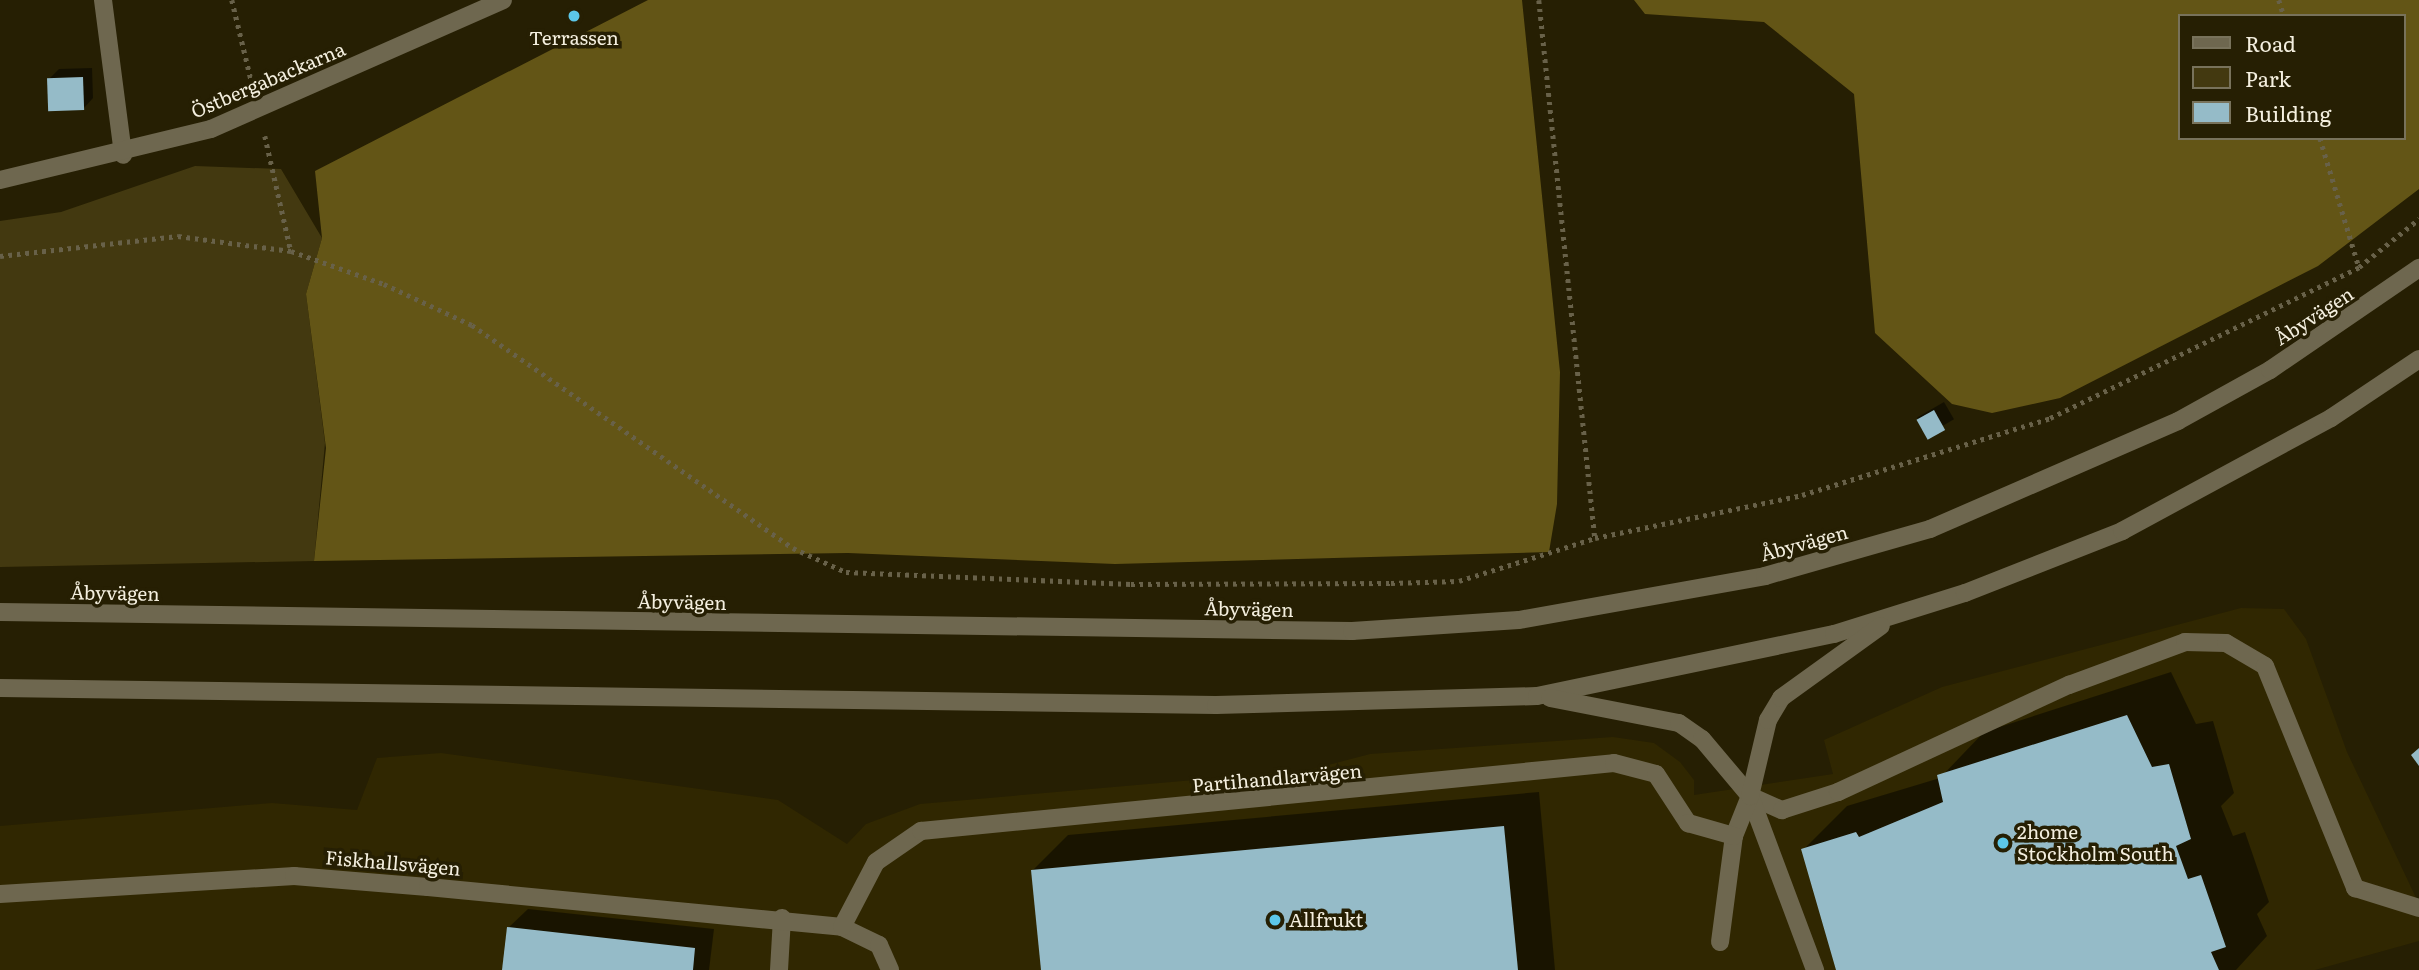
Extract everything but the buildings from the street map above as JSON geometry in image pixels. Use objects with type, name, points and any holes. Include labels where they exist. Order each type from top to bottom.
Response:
[{"type":"street","points":[[103,0],[123,155]]},
{"type":"street","name":"Östbergabackarna","points":[[0,180],[123,155],[259,111],[503,0]]},
{"type":"street","name":"Åbyvägen","points":[[0,612],[1338,631],[1519,620],[1765,576],[1930,529],[2178,421],[2270,370],[2419,268]]},
{"type":"street","points":[[0,688],[1216,705],[1537,696],[1704,665],[1898,615],[2122,531],[2331,418],[2419,359]]},
{"type":"street","points":[[1720,942],[1734,836],[1750,796],[1760,744],[1781,698],[1898,615]]},
{"type":"street","points":[[1750,796],[1782,810],[1838,792],[2069,685],[2185,642],[2226,643],[2265,666],[2355,888],[2419,908]]},
{"type":"street","points":[[1537,696],[1679,723],[1702,739],[1750,796],[1815,970]]},
{"type":"street","name":"Partihandlarvägen","points":[[842,927],[876,862],[921,831],[1614,763],[1656,774],[1688,822],[1734,836]]},
{"type":"street","name":"Fiskhallsvägen","points":[[0,894],[293,876],[782,918]]},
{"type":"street","points":[[779,970],[782,918],[842,927],[879,945],[890,970]]},
{"type":"path","points":[[232,0],[291,251]]},
{"type":"path","points":[[1539,0],[1595,538]]},
{"type":"path","points":[[2321,140],[2359,267]]},
{"type":"path","points":[[0,256],[178,236],[291,251],[472,325],[793,548],[846,572],[1131,584],[1459,581],[1595,538],[1802,495],[2050,418],[2359,267],[2419,219]]},
{"type":"shaded area","points":[[648,0],[1522,0],[1560,372],[1557,504],[1549,552],[1115,564],[848,553],[314,561],[326,448],[306,294],[322,238],[315,171]]},
{"type":"shaded area","points":[[1634,0],[2419,0],[2419,189],[2318,266],[2060,398],[1992,413],[1952,404],[1875,333],[1854,94],[1764,22],[1645,14]]},
{"type":"shaded area","points":[[2241,608],[2284,609],[2306,639],[2347,752],[2419,904],[2419,941],[2315,970],[0,970],[0,826],[272,803],[357,810],[377,758],[441,753],[778,800],[847,844],[866,824],[920,804],[1309,770],[1370,754],[1613,737],[1654,743],[1680,762],[1694,780],[1694,795],[1833,774],[1824,740],[1942,687]]},
{"type":"green space","points":[[195,166],[281,169],[322,238],[306,294],[325,443],[314,561],[0,567],[0,221],[61,212]]},
{"type":"place","name":"Terrassen","points":[[574,16]]},
{"type":"place","name":"2home Stockholm South","points":[[2003,843]]},
{"type":"place","name":"Allfrukt","points":[[1275,920]]}]
